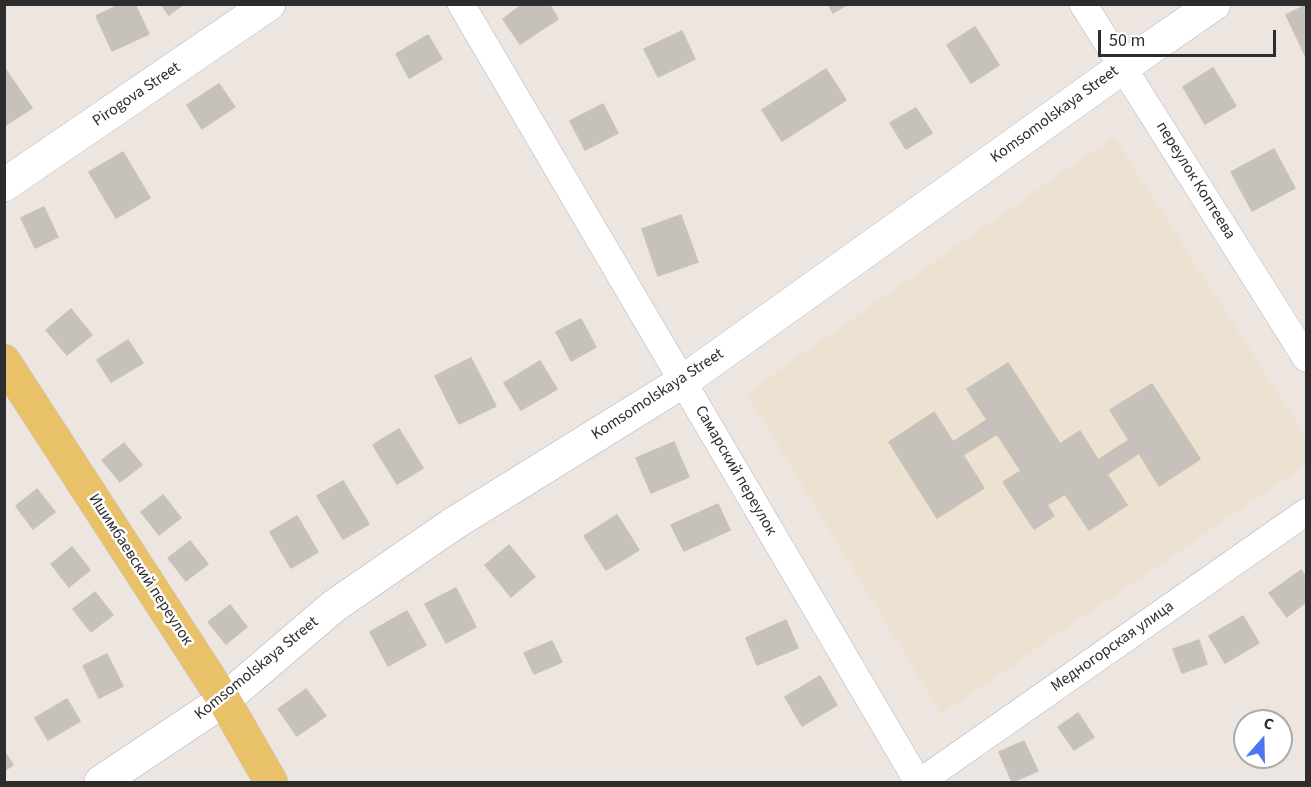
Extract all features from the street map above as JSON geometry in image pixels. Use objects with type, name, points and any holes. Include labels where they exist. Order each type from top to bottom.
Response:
[{"type":"main road","name":"Pirogova Street","points":[[4,185],[269,4]]},
{"type":"main road","name":"Komsomolskaya Street","points":[[101,783],[224,700],[334,606],[444,530],[682,382],[1214,4]]},
{"type":"main road","name":"Ишимбаевский переулок","points":[[4,361],[224,700],[271,783]]},
{"type":"street","name":"Самарский переулок","points":[[460,4],[919,783]]},
{"type":"street","name":"переулок Коптеева","points":[[1083,4],[1306,358]]},
{"type":"street","name":"Медногорская улица","points":[[919,783],[1306,512]]},
{"type":"shaded area","points":[[1114,136],[1306,437],[1306,465],[941,714],[746,393]]},
{"type":"building","points":[[121,4],[135,4],[149,34],[112,51],[96,16]]},
{"type":"building","points":[[161,4],[184,4],[169,15]]},
{"type":"building","points":[[523,4],[549,4],[558,19],[520,44],[503,19]]},
{"type":"building","points":[[828,4],[848,4],[833,13]]},
{"type":"building","points":[[1306,5],[1306,54],[1305,55],[1286,15]]},
{"type":"building","points":[[975,27],[999,65],[971,83],[947,45]]},
{"type":"building","points":[[682,31],[695,59],[658,77],[644,49]]},
{"type":"building","points":[[428,35],[442,59],[409,78],[396,54]]},
{"type":"building","points":[[1213,68],[1236,106],[1205,124],[1183,87]]},
{"type":"building","points":[[826,69],[846,100],[782,141],[762,110]]},
{"type":"building","points":[[4,70],[32,108],[4,126]]},
{"type":"building","points":[[219,84],[235,107],[202,129],[187,105]]},
{"type":"building","points":[[603,104],[618,133],[585,150],[570,121]]},
{"type":"building","points":[[916,108],[932,133],[906,149],[890,123]]},
{"type":"building","points":[[1274,149],[1295,188],[1252,211],[1231,172]]},
{"type":"building","points":[[123,152],[150,198],[116,218],[89,172]]},
{"type":"building","points":[[44,207],[58,237],[35,248],[21,218]]},
{"type":"building","points":[[681,215],[698,262],[658,276],[642,229]]},
{"type":"building","points":[[71,309],[92,335],[67,355],[46,330]]},
{"type":"building","points":[[581,319],[596,347],[571,361],[556,332]]},
{"type":"building","points":[[128,340],[143,363],[111,382],[97,360]]},
{"type":"building","points":[[471,358],[496,406],[459,424],[435,376]]},
{"type":"building","points":[[540,361],[557,389],[521,410],[504,383]]},
{"type":"building","points":[[1008,363],[1060,444],[1080,431],[1098,460],[1129,440],[1110,410],[1152,384],[1200,459],[1159,486],[1139,453],[1107,474],[1127,505],[1089,530],[1065,494],[1047,505],[1054,516],[1034,529],[1003,482],[1021,471],[997,434],[963,455],[984,488],[937,518],[889,442],[934,412],[953,442],[987,420],[967,389]]},
{"type":"building","points":[[399,429],[423,468],[397,484],[373,445]]},
{"type":"building","points":[[674,442],[689,477],[651,493],[636,458]]},
{"type":"building","points":[[124,443],[142,465],[120,482],[102,460]]},
{"type":"building","points":[[343,481],[369,524],[343,539],[317,496]]},
{"type":"building","points":[[37,489],[55,512],[33,529],[16,506]]},
{"type":"building","points":[[163,495],[181,518],[159,535],[141,512]]},
{"type":"building","points":[[718,504],[730,530],[684,551],[671,525]]},
{"type":"building","points":[[617,515],[639,550],[606,570],[584,536]]},
{"type":"building","points":[[297,516],[318,552],[291,568],[270,532]]},
{"type":"building","points":[[190,541],[208,564],[186,581],[168,558]]},
{"type":"building","points":[[509,545],[535,577],[511,597],[485,565]]},
{"type":"building","points":[[72,547],[90,570],[69,587],[51,564]]},
{"type":"building","points":[[1301,570],[1306,577],[1306,602],[1287,617],[1269,593]]},
{"type":"building","points":[[456,588],[476,627],[446,643],[425,604]]},
{"type":"building","points":[[95,592],[113,615],[91,632],[73,609]]},
{"type":"building","points":[[230,605],[247,627],[226,644],[208,622]]},
{"type":"building","points":[[407,611],[426,645],[388,666],[370,632]]},
{"type":"building","points":[[1243,616],[1259,643],[1225,663],[1209,636]]},
{"type":"building","points":[[786,620],[798,648],[757,665],[746,638]]},
{"type":"building","points":[[1199,640],[1207,664],[1182,673],[1173,649]]},
{"type":"building","points":[[552,641],[562,662],[534,674],[524,653]]},
{"type":"building","points":[[107,654],[123,686],[99,698],[83,666]]},
{"type":"building","points":[[820,676],[837,705],[802,726],[785,697]]},
{"type":"building","points":[[306,689],[326,716],[297,736],[278,709]]},
{"type":"building","points":[[67,699],[80,721],[48,740],[35,718]]},
{"type":"building","points":[[1078,713],[1094,737],[1074,750],[1058,727]]},
{"type":"building","points":[[1024,741],[1038,771],[1012,782],[999,752]]},
{"type":"building","points":[[4,751],[13,765],[4,771]]}]
